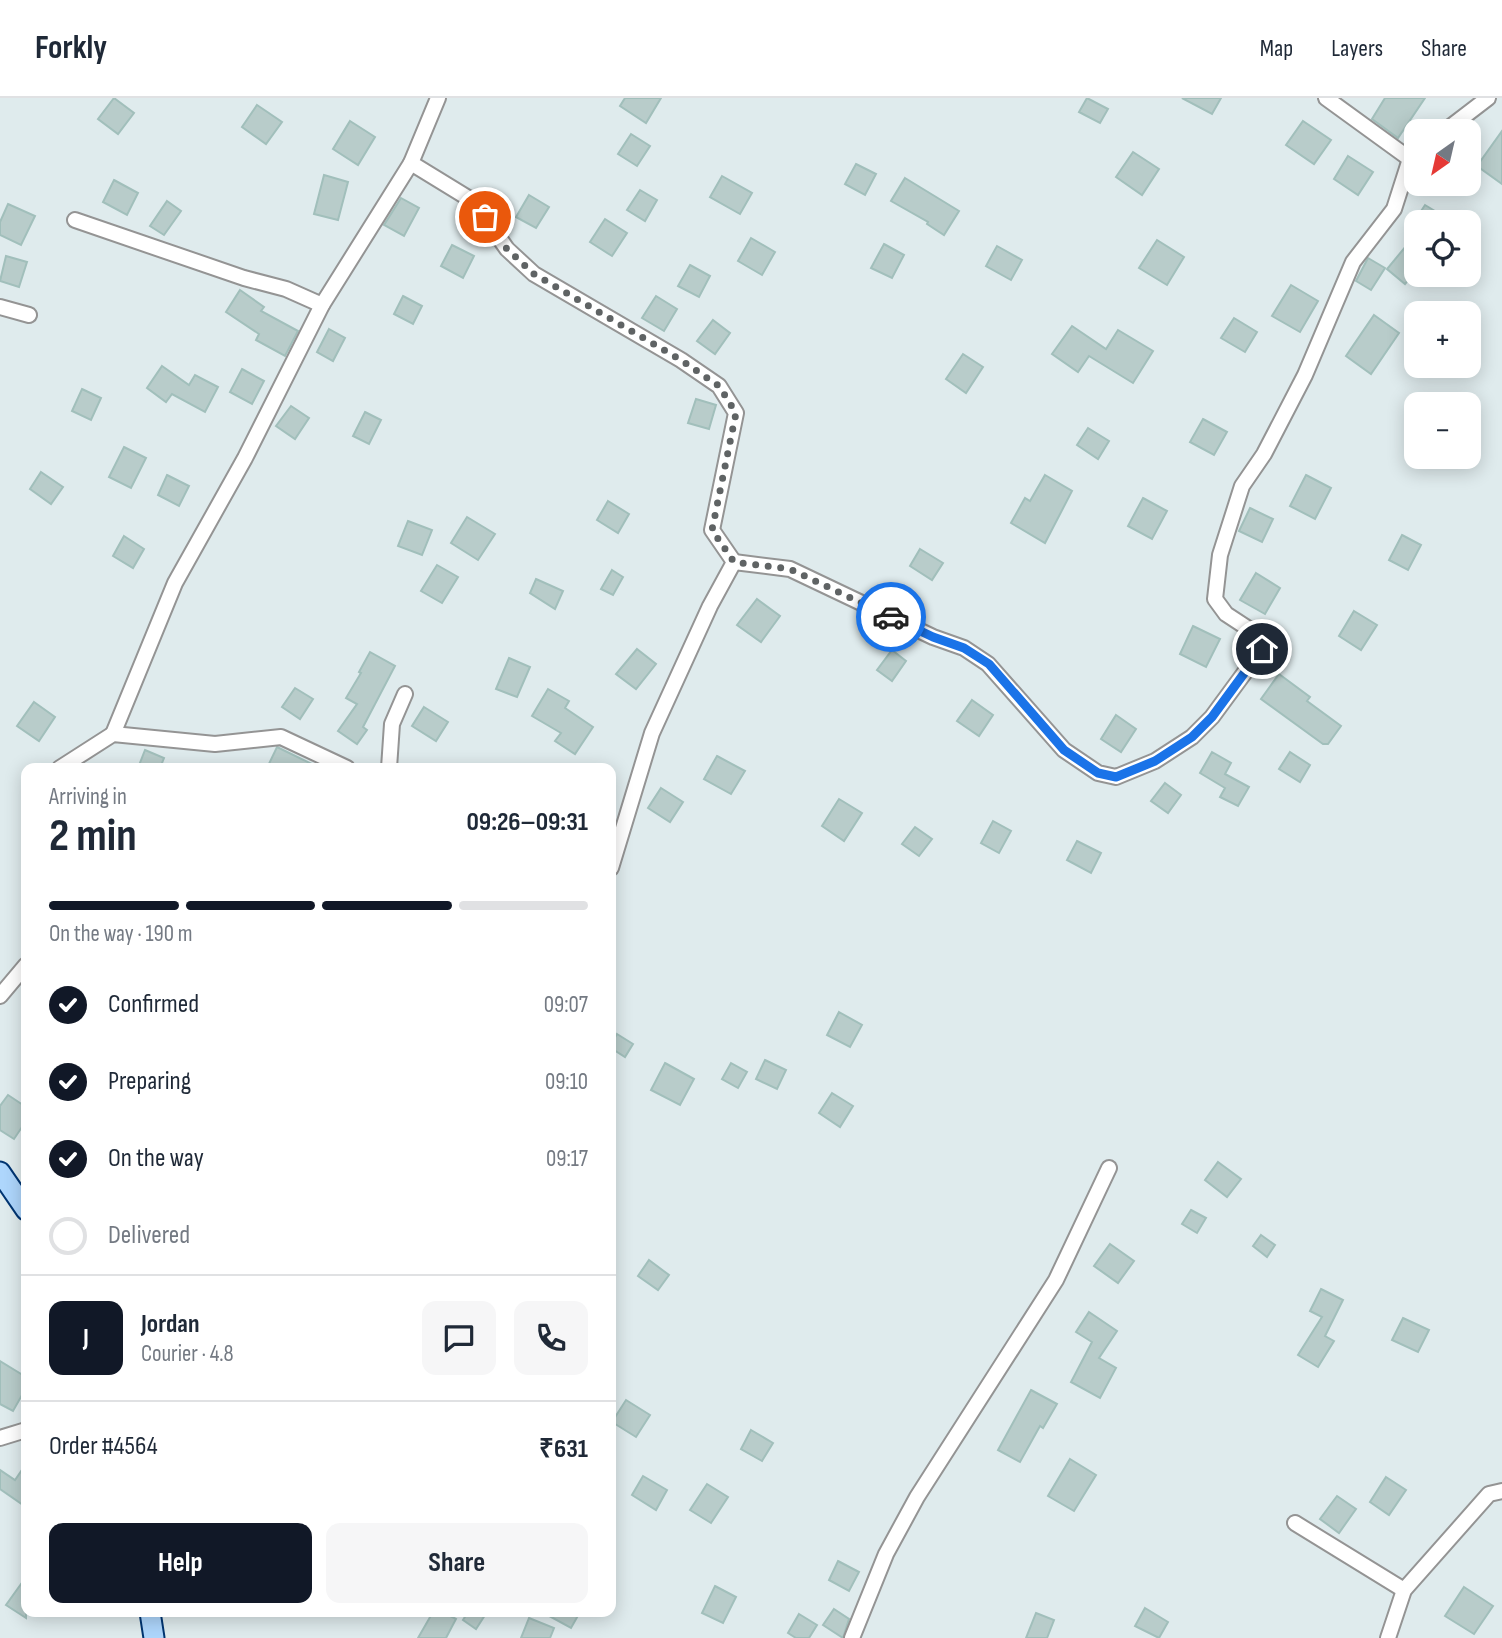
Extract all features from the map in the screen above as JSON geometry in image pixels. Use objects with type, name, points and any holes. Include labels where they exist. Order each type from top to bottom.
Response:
[{"type":"main road","points":[[0,1172],[21,1203]]},
{"type":"main road","points":[[151,1617],[154,1638]]},
{"type":"street","points":[[68,763],[113,734],[175,583],[245,458],[322,305],[411,163],[438,98]]},
{"type":"street","points":[[1326,98],[1404,151]]},
{"type":"street","points":[[1461,119],[1488,98]]},
{"type":"street","points":[[411,163],[473,201],[507,249],[534,274],[681,360],[719,386],[736,413],[712,530],[734,562],[790,569],[933,637],[964,648],[989,664],[1064,750],[1098,773],[1116,777],[1155,761],[1192,737],[1212,717],[1262,649],[1255,633],[1226,614],[1215,599],[1220,555],[1242,486],[1264,454],[1305,375],[1353,262],[1394,209],[1404,182]]},
{"type":"street","points":[[75,219],[244,278],[286,289],[322,305]]},
{"type":"street","points":[[0,307],[29,315]]},
{"type":"street","points":[[616,852],[652,733],[710,606],[734,562]]},
{"type":"street","points":[[389,763],[392,724],[405,694]]},
{"type":"street","points":[[113,734],[215,744],[281,737],[336,763]]},
{"type":"street","points":[[0,996],[21,971]]},
{"type":"street","points":[[852,1638],[886,1554],[917,1497],[1056,1280],[1109,1168]]},
{"type":"street","points":[[0,1438],[21,1432]]},
{"type":"street","points":[[1388,1638],[1404,1590],[1489,1494],[1502,1491]]},
{"type":"street","points":[[1295,1523],[1404,1590]]},
{"type":"building","points":[[114,98],[134,113],[118,134],[98,119]]},
{"type":"building","points":[[625,98],[661,98],[646,123],[620,106]]},
{"type":"building","points":[[1087,98],[1108,109],[1100,123],[1079,112]]},
{"type":"building","points":[[1182,98],[1221,98],[1212,114]]},
{"type":"building","points":[[1385,98],[1425,98],[1411,119],[1404,119],[1404,129],[1398,138],[1372,119]]},
{"type":"building","points":[[257,105],[282,122],[266,144],[242,127]]},
{"type":"building","points":[[350,121],[375,137],[358,165],[333,149]]},
{"type":"building","points":[[1303,121],[1331,140],[1314,164],[1286,145]]},
{"type":"building","points":[[1502,131],[1502,184],[1481,169],[1481,160]]},
{"type":"building","points":[[631,134],[650,146],[637,166],[618,154]]},
{"type":"building","points":[[1133,152],[1159,169],[1142,195],[1116,177]]},
{"type":"building","points":[[1348,156],[1373,172],[1358,195],[1334,179]]},
{"type":"building","points":[[856,164],[876,174],[865,195],[845,184]]},
{"type":"building","points":[[324,175],[348,182],[338,220],[314,214]]},
{"type":"building","points":[[722,176],[752,193],[740,214],[710,197]]},
{"type":"building","points":[[905,178],[959,211],[944,235],[927,224],[928,222],[891,201]]},
{"type":"building","points":[[114,180],[138,193],[127,215],[103,202]]},
{"type":"building","points":[[640,190],[657,200],[645,221],[627,210]]},
{"type":"building","points":[[529,195],[549,207],[536,228],[516,217]]},
{"type":"building","points":[[401,198],[419,208],[404,236],[384,225]]},
{"type":"building","points":[[167,201],[181,211],[164,235],[150,226]]},
{"type":"building","points":[[8,204],[35,216],[21,245],[0,235],[0,222]]},
{"type":"building","points":[[605,219],[627,233],[612,256],[590,242]]},
{"type":"building","points":[[751,238],[775,252],[762,275],[738,261]]},
{"type":"building","points":[[1157,240],[1184,257],[1167,285],[1139,268]]},
{"type":"building","points":[[884,244],[904,255],[892,278],[871,268]]},
{"type":"building","points":[[452,245],[474,256],[463,278],[441,266]]},
{"type":"building","points":[[997,246],[1022,260],[1011,280],[986,266]]},
{"type":"building","points":[[1404,248],[1404,283],[1387,269]]},
{"type":"building","points":[[6,256],[27,262],[19,287],[0,281]]},
{"type":"building","points":[[1368,258],[1385,268],[1371,290],[1356,281]]},
{"type":"building","points":[[690,265],[710,276],[699,297],[678,286]]},
{"type":"building","points":[[1291,285],[1318,301],[1300,332],[1272,316]]},
{"type":"building","points":[[240,290],[264,307],[261,311],[298,331],[285,356],[256,340],[259,334],[226,312]]},
{"type":"building","points":[[403,296],[422,306],[413,324],[394,314]]},
{"type":"building","points":[[656,296],[677,309],[664,331],[642,318]]},
{"type":"building","points":[[1374,315],[1399,333],[1371,374],[1346,356]]},
{"type":"building","points":[[1234,318],[1257,332],[1245,352],[1221,338]]},
{"type":"building","points":[[713,320],[730,333],[715,354],[697,341]]},
{"type":"building","points":[[1072,326],[1106,349],[1118,330],[1153,351],[1133,383],[1089,356],[1078,372],[1052,354]]},
{"type":"building","points":[[329,329],[345,338],[333,361],[317,352]]},
{"type":"building","points":[[963,354],[983,367],[966,393],[946,379]]},
{"type":"building","points":[[162,366],[189,385],[195,375],[218,387],[205,412],[172,394],[166,402],[147,388]]},
{"type":"building","points":[[242,369],[264,381],[252,404],[230,392]]},
{"type":"building","points":[[82,389],[101,398],[91,420],[72,411]]},
{"type":"building","points":[[696,399],[716,405],[709,429],[688,423]]},
{"type":"building","points":[[291,406],[309,418],[295,439],[276,426]]},
{"type":"building","points":[[365,412],[381,420],[369,444],[353,436]]},
{"type":"building","points":[[1203,419],[1227,432],[1214,455],[1190,442]]},
{"type":"building","points":[[1088,428],[1109,441],[1098,459],[1077,445]]},
{"type":"building","points":[[124,447],[146,458],[131,488],[109,477]]},
{"type":"building","points":[[41,472],[63,487],[51,504],[30,489]]},
{"type":"building","points":[[167,475],[189,486],[179,506],[158,495]]},
{"type":"building","points":[[1045,475],[1072,491],[1045,543],[1011,523],[1025,498],[1030,501]]},
{"type":"building","points":[[1306,475],[1331,488],[1315,519],[1290,506]]},
{"type":"building","points":[[1143,498],[1167,511],[1152,539],[1128,526]]},
{"type":"building","points":[[608,501],[629,514],[618,533],[597,520]]},
{"type":"building","points":[[1250,508],[1273,519],[1262,542],[1239,531]]},
{"type":"building","points":[[467,517],[495,534],[478,560],[451,543]]},
{"type":"building","points":[[408,521],[432,530],[422,555],[398,546]]},
{"type":"building","points":[[1402,535],[1421,545],[1408,570],[1389,560]]},
{"type":"building","points":[[124,536],[144,549],[133,568],[113,556]]},
{"type":"building","points":[[920,549],[943,563],[932,580],[910,566]]},
{"type":"building","points":[[437,565],[458,577],[442,603],[421,591]]},
{"type":"building","points":[[612,570],[623,577],[613,595],[601,589]]},
{"type":"building","points":[[1256,573],[1280,588],[1265,614],[1240,600]]},
{"type":"building","points":[[536,579],[563,591],[555,609],[530,593]]},
{"type":"building","points":[[757,599],[780,616],[761,642],[737,625]]},
{"type":"building","points":[[1354,611],[1377,625],[1361,650],[1339,636]]},
{"type":"building","points":[[1193,626],[1220,639],[1206,667],[1180,654]]},
{"type":"building","points":[[637,649],[656,664],[636,689],[616,674]]},
{"type":"building","points":[[892,650],[906,661],[892,681],[877,670]]},
{"type":"building","points":[[370,652],[395,666],[363,727],[367,730],[357,744],[338,731],[357,704],[346,698]]},
{"type":"building","points":[[509,658],[530,667],[517,697],[496,689]]},
{"type":"building","points":[[1279,674],[1310,697],[1307,701],[1341,726],[1328,744],[1323,744],[1261,699]]},
{"type":"building","points":[[295,688],[313,699],[300,719],[282,707]]},
{"type":"building","points":[[548,689],[569,701],[565,708],[593,727],[575,754],[555,741],[561,733],[532,716]]},
{"type":"building","points":[[972,700],[993,715],[979,736],[957,721]]},
{"type":"building","points":[[34,702],[55,717],[39,741],[17,726]]},
{"type":"building","points":[[424,707],[448,722],[436,741],[412,726]]},
{"type":"building","points":[[1116,715],[1136,729],[1121,752],[1101,739]]},
{"type":"building","points":[[277,747],[310,763],[269,763]]},
{"type":"building","points":[[145,750],[164,758],[162,763],[140,763]]},
{"type":"building","points":[[1212,752],[1231,763],[1225,774],[1249,787],[1238,806],[1220,797],[1225,788],[1200,773]]},
{"type":"building","points":[[1290,752],[1310,765],[1300,782],[1279,769]]},
{"type":"building","points":[[717,756],[745,771],[731,794],[704,779]]},
{"type":"building","points":[[1165,783],[1181,795],[1168,813],[1151,801]]},
{"type":"building","points":[[661,788],[683,802],[670,822],[648,808]]},
{"type":"building","points":[[839,799],[862,813],[844,841],[822,826]]},
{"type":"building","points":[[993,821],[1011,831],[999,853],[981,843]]},
{"type":"building","points":[[915,827],[932,839],[919,856],[902,844]]},
{"type":"building","points":[[1077,841],[1101,853],[1091,873],[1067,860]]},
{"type":"building","points":[[839,1012],[862,1025],[850,1047],[827,1035]]},
{"type":"building","points":[[616,1036],[633,1044],[625,1057],[616,1051]]},
{"type":"building","points":[[765,1060],[786,1070],[777,1089],[756,1079]]},
{"type":"building","points":[[665,1063],[694,1079],[680,1105],[651,1090]]},
{"type":"building","points":[[731,1063],[747,1072],[738,1088],[722,1079]]},
{"type":"building","points":[[832,1093],[853,1106],[840,1127],[819,1113]]},
{"type":"building","points":[[8,1095],[21,1104],[21,1128],[14,1139],[0,1130],[0,1106]]},
{"type":"building","points":[[1218,1162],[1241,1179],[1227,1197],[1205,1180]]},
{"type":"building","points":[[1191,1210],[1206,1218],[1197,1233],[1182,1224]]},
{"type":"building","points":[[1261,1235],[1275,1245],[1267,1257],[1253,1246]]},
{"type":"building","points":[[1110,1244],[1134,1261],[1118,1283],[1094,1266]]},
{"type":"building","points":[[649,1260],[669,1275],[658,1290],[638,1276]]},
{"type":"building","points":[[1321,1289],[1343,1300],[1325,1336],[1334,1341],[1318,1367],[1298,1355],[1322,1317],[1310,1311]]},
{"type":"building","points":[[1089,1312],[1117,1331],[1099,1358],[1116,1368],[1100,1398],[1071,1382],[1092,1342],[1076,1332]]},
{"type":"building","points":[[1403,1318],[1429,1330],[1418,1352],[1392,1340]]},
{"type":"building","points":[[0,1361],[21,1374],[21,1397],[13,1411],[0,1404]]},
{"type":"building","points":[[1031,1390],[1057,1404],[1043,1428],[1040,1426],[1020,1462],[998,1450]]},
{"type":"building","points":[[626,1400],[650,1415],[636,1437],[616,1424],[616,1416]]},
{"type":"building","points":[[751,1430],[773,1443],[762,1461],[741,1449]]},
{"type":"building","points":[[1070,1459],[1096,1475],[1074,1511],[1048,1496]]},
{"type":"building","points":[[0,1470],[15,1480],[21,1471],[21,1504],[0,1489]]},
{"type":"building","points":[[643,1476],[667,1490],[656,1510],[632,1495]]},
{"type":"building","points":[[1386,1477],[1406,1490],[1389,1515],[1370,1502]]},
{"type":"building","points":[[707,1484],[728,1497],[711,1523],[690,1510]]},
{"type":"building","points":[[1337,1496],[1356,1509],[1339,1533],[1320,1519]]},
{"type":"building","points":[[838,1561],[859,1572],[849,1591],[829,1580]]},
{"type":"building","points":[[21,1584],[21,1615],[6,1605]]},
{"type":"building","points":[[715,1586],[736,1597],[723,1623],[702,1613]]},
{"type":"building","points":[[1464,1587],[1493,1606],[1474,1634],[1445,1616]]},
{"type":"building","points":[[1145,1608],[1168,1622],[1159,1638],[1135,1626]]},
{"type":"building","points":[[834,1609],[849,1619],[843,1638],[823,1625]]},
{"type":"building","points":[[1036,1613],[1054,1620],[1047,1638],[1026,1638]]},
{"type":"building","points":[[799,1614],[817,1625],[809,1638],[796,1638],[788,1633]]},
{"type":"building","points":[[430,1617],[456,1619],[446,1638],[418,1638]]},
{"type":"building","points":[[465,1617],[484,1617],[476,1629],[463,1620]]},
{"type":"building","points":[[551,1617],[577,1617],[571,1628]]},
{"type":"building","points":[[529,1618],[554,1628],[550,1638],[521,1638]]},
{"type":"way so far","points":[[485,217],[507,249],[534,274],[681,360],[719,386],[736,413],[712,530],[734,562],[790,569],[891,617]]},
{"type":"route","points":[[891,617],[964,648],[989,664],[1064,750],[1098,773],[1116,777],[1155,761],[1192,737],[1212,717],[1262,649]]}]
